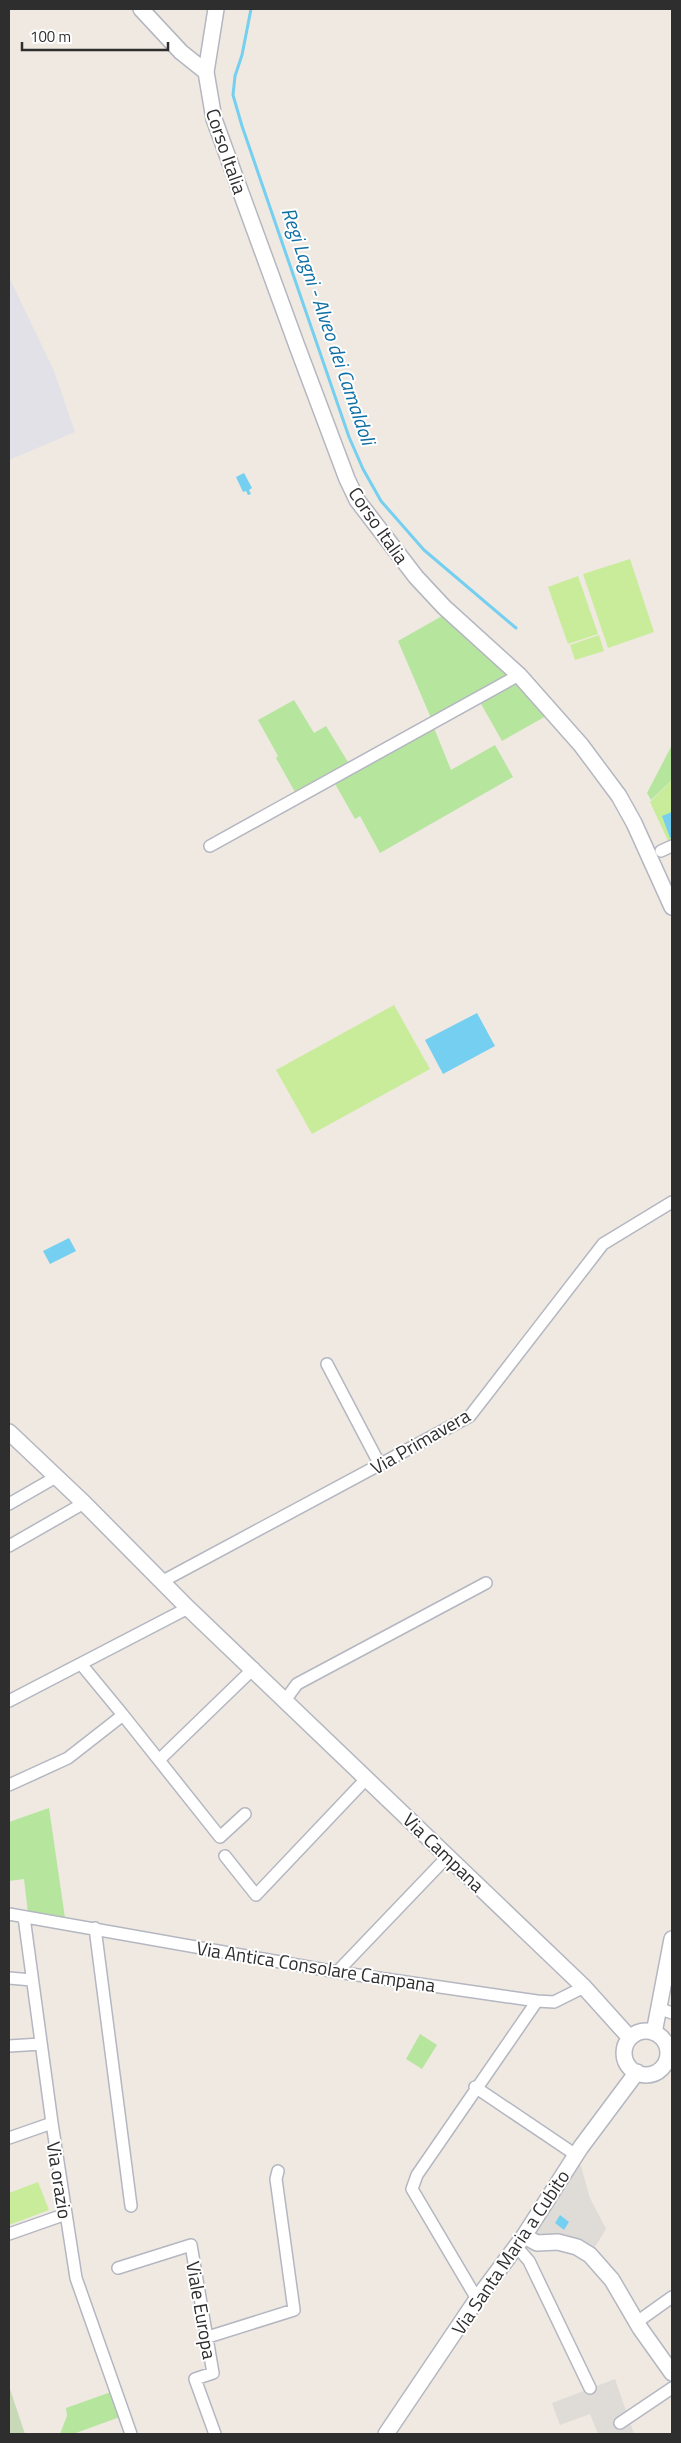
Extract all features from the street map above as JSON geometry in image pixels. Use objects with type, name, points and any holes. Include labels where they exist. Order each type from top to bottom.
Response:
[{"type":"main road","points":[[141,9],[181,52],[206,72]]},
{"type":"main road","name":"Corso Italia","points":[[216,9],[206,72],[214,119],[296,346],[347,479],[357,500],[416,577],[438,601],[519,675],[581,745],[619,796],[634,823],[672,907]]},
{"type":"main road","name":"Via Campana","points":[[9,1432],[84,1503],[188,1608],[254,1668],[584,1987],[630,2038]]},
{"type":"main road","points":[[654,2033],[665,2011],[672,1939]]},
{"type":"main road","points":[[641,2032],[654,2033],[664,2040],[667,2047],[666,2061],[668,2070],[651,2074],[631,2069],[625,2057],[626,2044],[630,2038],[641,2032]]},
{"type":"main road","name":"Via Santa Maria a Cubito","points":[[386,2434],[477,2299],[520,2241],[576,2155],[637,2072]]},
{"type":"main road","points":[[520,2241],[537,2243],[558,2242],[577,2247],[590,2255],[612,2280],[637,2322],[672,2373]]},
{"type":"street","points":[[210,846],[519,675]]},
{"type":"street","points":[[661,851],[672,846]]},
{"type":"street","name":"Via Primavera","points":[[163,1581],[470,1416],[603,1244],[672,1202]]},
{"type":"street","points":[[327,1364],[380,1465]]},
{"type":"street","points":[[9,1504],[56,1477]]},
{"type":"street","points":[[9,1546],[84,1503]]},
{"type":"street","points":[[286,1699],[297,1684],[486,1583]]},
{"type":"street","points":[[9,1701],[188,1608]]},
{"type":"street","points":[[81,1664],[160,1759],[220,1837],[246,1814]]},
{"type":"street","points":[[160,1759],[254,1668]]},
{"type":"street","points":[[9,1785],[68,1758],[123,1715]]},
{"type":"street","points":[[225,1856],[256,1894],[366,1778]]},
{"type":"street","points":[[337,1972],[448,1856]]},
{"type":"street","name":"Via Antica Consolare Campana","points":[[9,1914],[337,1972],[537,2001],[554,2002],[584,1987]]},
{"type":"street","name":"Via orazio","points":[[24,1917],[52,2123],[76,2278],[131,2434]]},
{"type":"street","points":[[95,1928],[131,2206]]},
{"type":"street","points":[[9,1978],[32,1980]]},
{"type":"street","points":[[477,2299],[412,2190],[417,2175],[537,2001]]},
{"type":"street","points":[[9,2046],[41,2044]]},
{"type":"street","points":[[476,2087],[576,2155]]},
{"type":"street","points":[[9,2138],[52,2123]]},
{"type":"street","points":[[208,2337],[294,2310],[276,2179],[278,2172]]},
{"type":"street","points":[[9,2234],[66,2214]]},
{"type":"street","name":"Via Santa Maria a Cubito","points":[[520,2241],[590,2388]]},
{"type":"street","name":"Viale Europa","points":[[118,2268],[191,2245],[213,2373],[195,2379],[215,2434]]},
{"type":"street","points":[[637,2322],[672,2297]]},
{"type":"street","points":[[620,2423],[672,2388]]},
{"type":"shaded area","points":[[9,277],[54,371],[75,432],[9,460]]},
{"type":"shaded area","points":[[575,2162],[581,2166],[590,2198],[606,2229],[590,2255],[527,2235]]},
{"type":"shaded area","points":[[615,2379],[634,2434],[598,2434],[590,2414],[560,2425],[552,2403]]},
{"type":"green space","points":[[630,559],[654,632],[608,648],[583,574]]},
{"type":"green space","points":[[578,576],[598,634],[568,644],[548,587]]},
{"type":"green space","points":[[442,616],[508,675],[431,718],[398,641]]},
{"type":"green space","points":[[599,635],[604,651],[575,660],[570,645]]},
{"type":"green space","points":[[516,682],[548,715],[502,741],[480,702]]},
{"type":"green space","points":[[294,700],[314,733],[326,726],[348,762],[295,792],[258,720]]},
{"type":"green space","points":[[434,728],[451,770],[495,745],[513,777],[380,853],[360,816],[355,819],[334,782]]},
{"type":"green space","points":[[672,745],[672,780],[651,800],[647,793]]},
{"type":"green space","points":[[672,780],[672,840],[668,841],[650,802]]},
{"type":"green space","points":[[394,1005],[430,1069],[312,1134],[276,1070]]},
{"type":"green space","points":[[49,1808],[65,1918],[28,1913],[24,1879],[9,1881],[9,1822]]},
{"type":"green space","points":[[420,2034],[437,2045],[422,2069],[406,2059]]},
{"type":"green space","points":[[38,2182],[49,2210],[9,2225],[9,2193]]},
{"type":"green space","points":[[9,2386],[25,2434],[9,2434]]},
{"type":"green space","points":[[111,2392],[120,2417],[73,2434],[60,2434],[67,2416],[66,2408]]},
{"type":"water","points":[[244,473],[252,488],[249,490],[251,494],[248,495],[246,491],[243,492],[236,477]]},
{"type":"water","points":[[672,812],[672,837],[670,838],[662,816]]},
{"type":"water","points":[[477,1013],[495,1046],[443,1074],[425,1040]]},
{"type":"water","points":[[69,1238],[76,1251],[50,1264],[43,1251]]},
{"type":"water","points":[[560,2215],[569,2222],[564,2230],[555,2223]]},
{"type":"waterway","name":"Regi Lagni - Alveo dei Camaldoli","points":[[251,9],[242,55],[235,76],[233,95],[349,437],[363,469],[381,501],[424,550],[516,628]]}]
